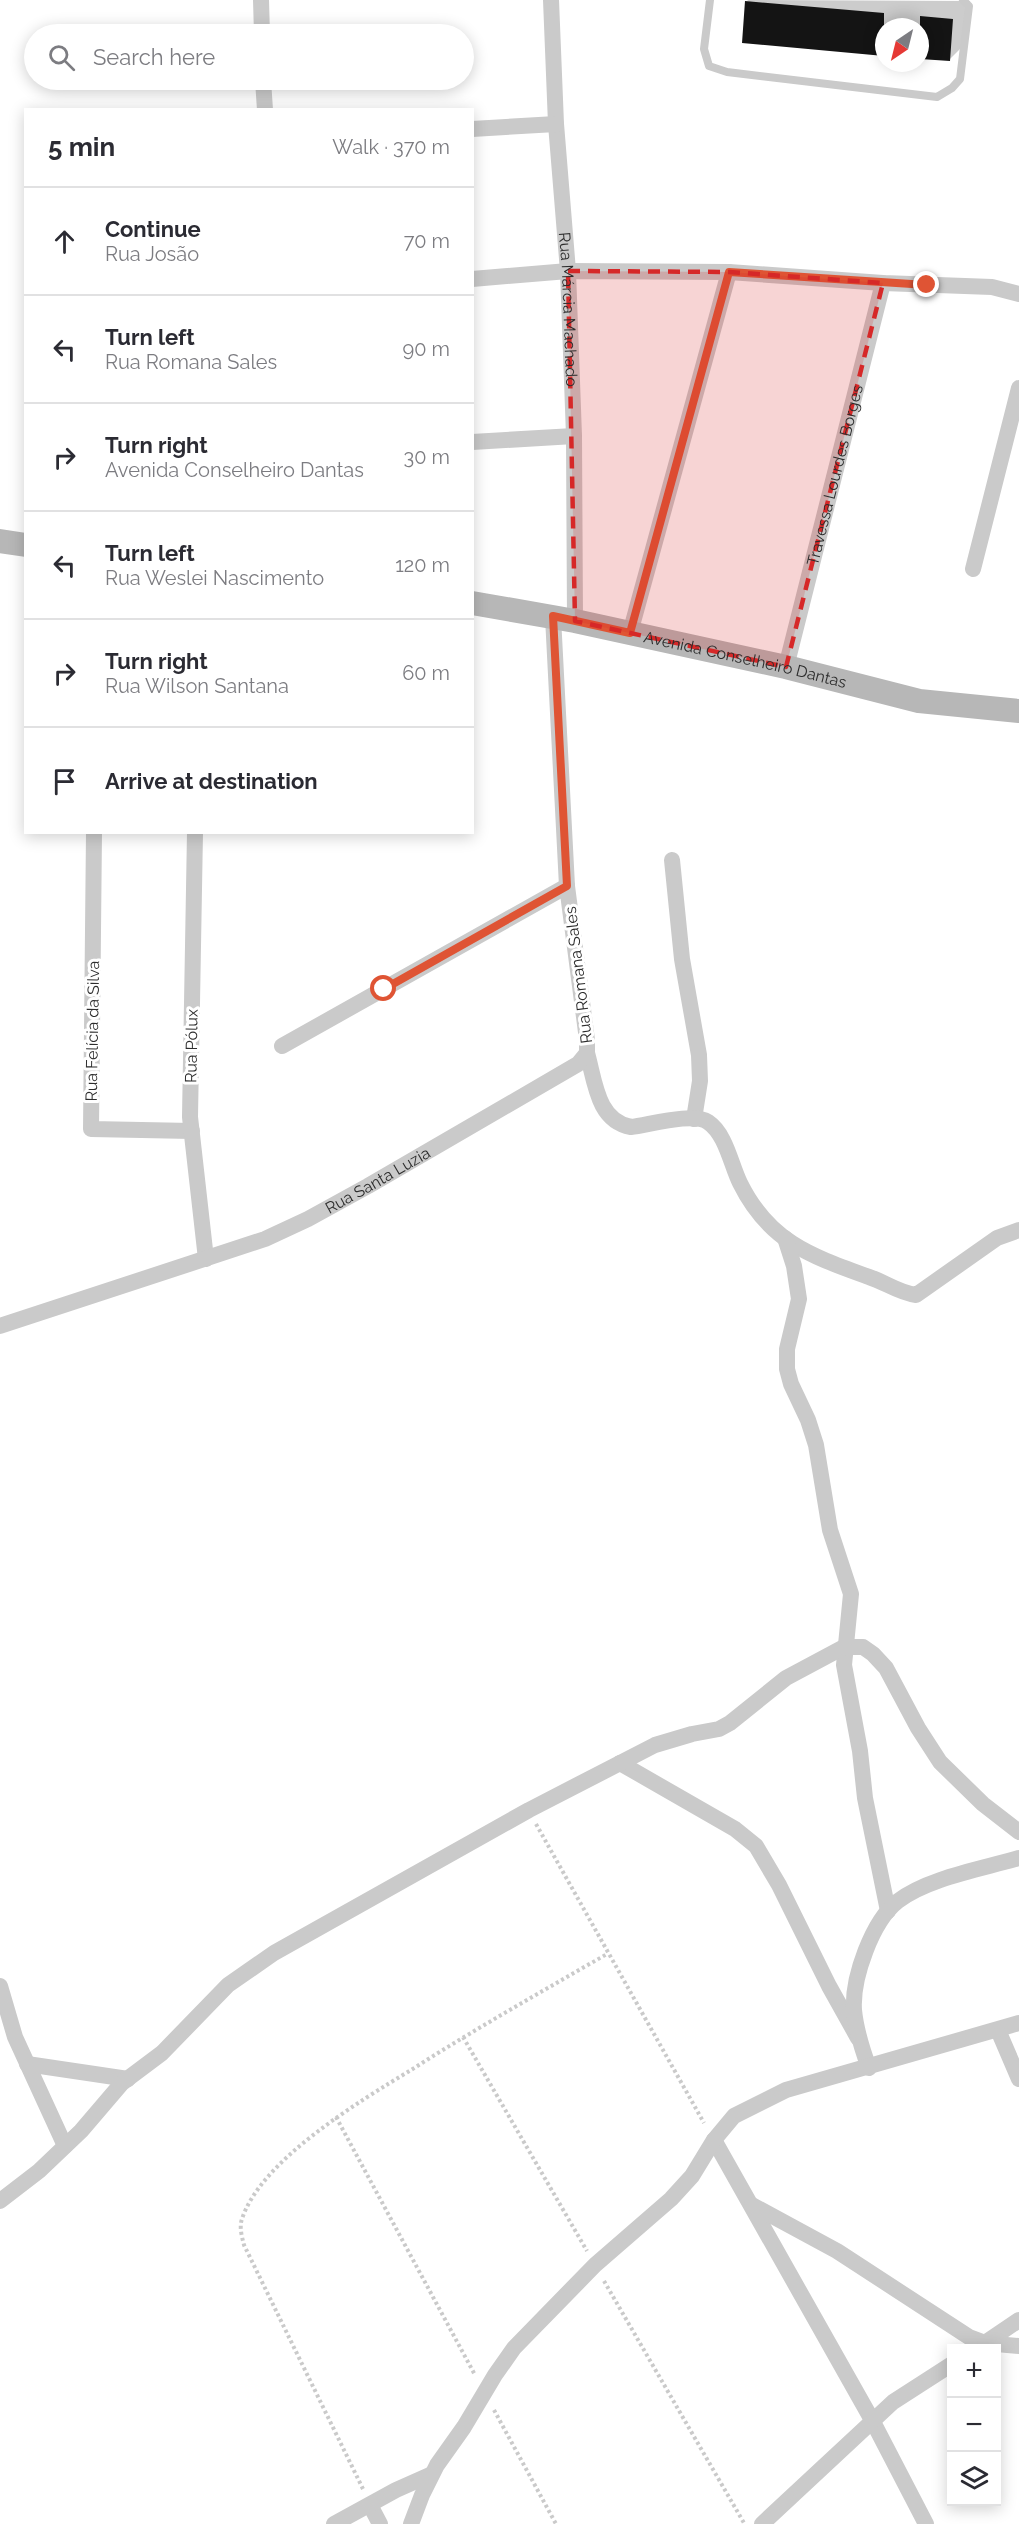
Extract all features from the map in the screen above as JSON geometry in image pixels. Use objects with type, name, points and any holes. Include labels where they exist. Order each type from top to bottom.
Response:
[{"type":"street","points":[[261,0],[262,24]]},
{"type":"street","name":"Rua Márcia Machado","points":[[551,0],[556,124],[568,271],[574,436],[564,619]]},
{"type":"street","points":[[264,90],[265,108]]},
{"type":"street","points":[[474,129],[556,124]]},
{"type":"street","points":[[474,279],[568,271],[729,272],[884,284],[992,287],[1019,294]]},
{"type":"street","points":[[630,633],[729,272]]},
{"type":"street","name":"Travessa Lourdes Borges","points":[[786,667],[884,284]]},
{"type":"street","points":[[973,569],[1019,388]]},
{"type":"street","points":[[474,442],[574,436]]},
{"type":"street","points":[[0,541],[24,545]]},
{"type":"street","name":"Avenida Conselheiro Dantas","points":[[474,603],[564,619],[786,667],[920,701],[1019,711]]},
{"type":"street","name":"Rua Romana Sales","points":[[564,619],[567,886],[587,1040],[587,1053],[579,1064],[566,1073]]},
{"type":"street","name":"Rua Felícia da Silva","points":[[94,834],[91,1129],[192,1131]]},
{"type":"street","name":"Rua Pólux","points":[[195,834],[190,1117],[206,1259]]},
{"type":"street","points":[[672,860],[682,958],[699,1055],[700,1081],[694,1119]]},
{"type":"street","points":[[282,1046],[567,886]]},
{"type":"street","points":[[587,1053],[601,1105],[610,1118],[621,1125],[631,1127],[694,1119],[709,1123],[716,1130],[740,1183],[757,1212],[785,1238],[811,1256],[828,1264],[916,1295],[997,1238],[1019,1230]]},
{"type":"street","name":"Rua Santa Luzia","points":[[0,1326],[265,1239],[308,1220],[566,1073]]},
{"type":"street","points":[[785,1238],[794,1266],[799,1299],[787,1349],[787,1369],[816,1445],[830,1530],[851,1594],[851,1612],[844,1647],[846,1682],[888,1911]]},
{"type":"street","points":[[0,2201],[39,2171],[128,2079],[162,2053],[228,1985],[274,1953],[529,1810],[655,1745],[719,1729],[786,1678],[844,1647],[863,1647],[873,1654],[886,1668],[918,1728],[940,1762],[983,1804],[1019,1832]]},
{"type":"street","points":[[620,1763],[735,1828],[756,1846],[780,1885],[829,1986],[858,2037],[869,2068]]},
{"type":"street","points":[[858,2037],[854,2009],[857,1983],[867,1948],[875,1930],[888,1911],[899,1900],[920,1889],[1019,1858]]},
{"type":"street","points":[[0,1986],[15,2037],[65,2146]]},
{"type":"street","points":[[411,2524],[432,2474],[514,2348],[595,2265],[671,2199],[692,2176],[714,2140],[734,2116],[786,2090],[1019,2023]]},
{"type":"street","points":[[998,2030],[1019,2079]]},
{"type":"street","points":[[27,2064],[128,2079]]},
{"type":"street","points":[[714,2140],[872,2421],[926,2524]]},
{"type":"street","points":[[752,2205],[837,2252],[978,2344]]},
{"type":"street","points":[[984,2344],[1019,2320]]},
{"type":"street","points":[[1001,2346],[1019,2346]]},
{"type":"street","points":[[762,2524],[893,2402],[947,2367]]},
{"type":"street","points":[[334,2524],[432,2474]]},
{"type":"street","points":[[370,2505],[380,2524]]},
{"type":"lane","points":[[710,0],[704,49],[709,66],[727,72],[937,97],[952,88],[960,79],[969,6],[963,0]]},
{"type":"path","points":[[529,1810],[607,1954],[714,2140]]},
{"type":"path","points":[[370,2505],[244,2245],[241,2220],[249,2204],[274,2171],[336,2117],[463,2037],[607,1954]]},
{"type":"path","points":[[336,2117],[556,2524]]},
{"type":"highlighted area","points":[[568,271],[729,272],[883,283],[786,667],[575,621]]},
{"type":"building","points":[[745,1],[884,13],[884,18],[875,18],[875,55],[742,43]]},
{"type":"building","points":[[920,16],[953,19],[950,61],[929,60],[929,18],[920,18]]},
{"type":"route","points":[[384,989],[567,886],[562,747],[553,616],[630,633],[729,272],[884,284],[927,285]]}]
